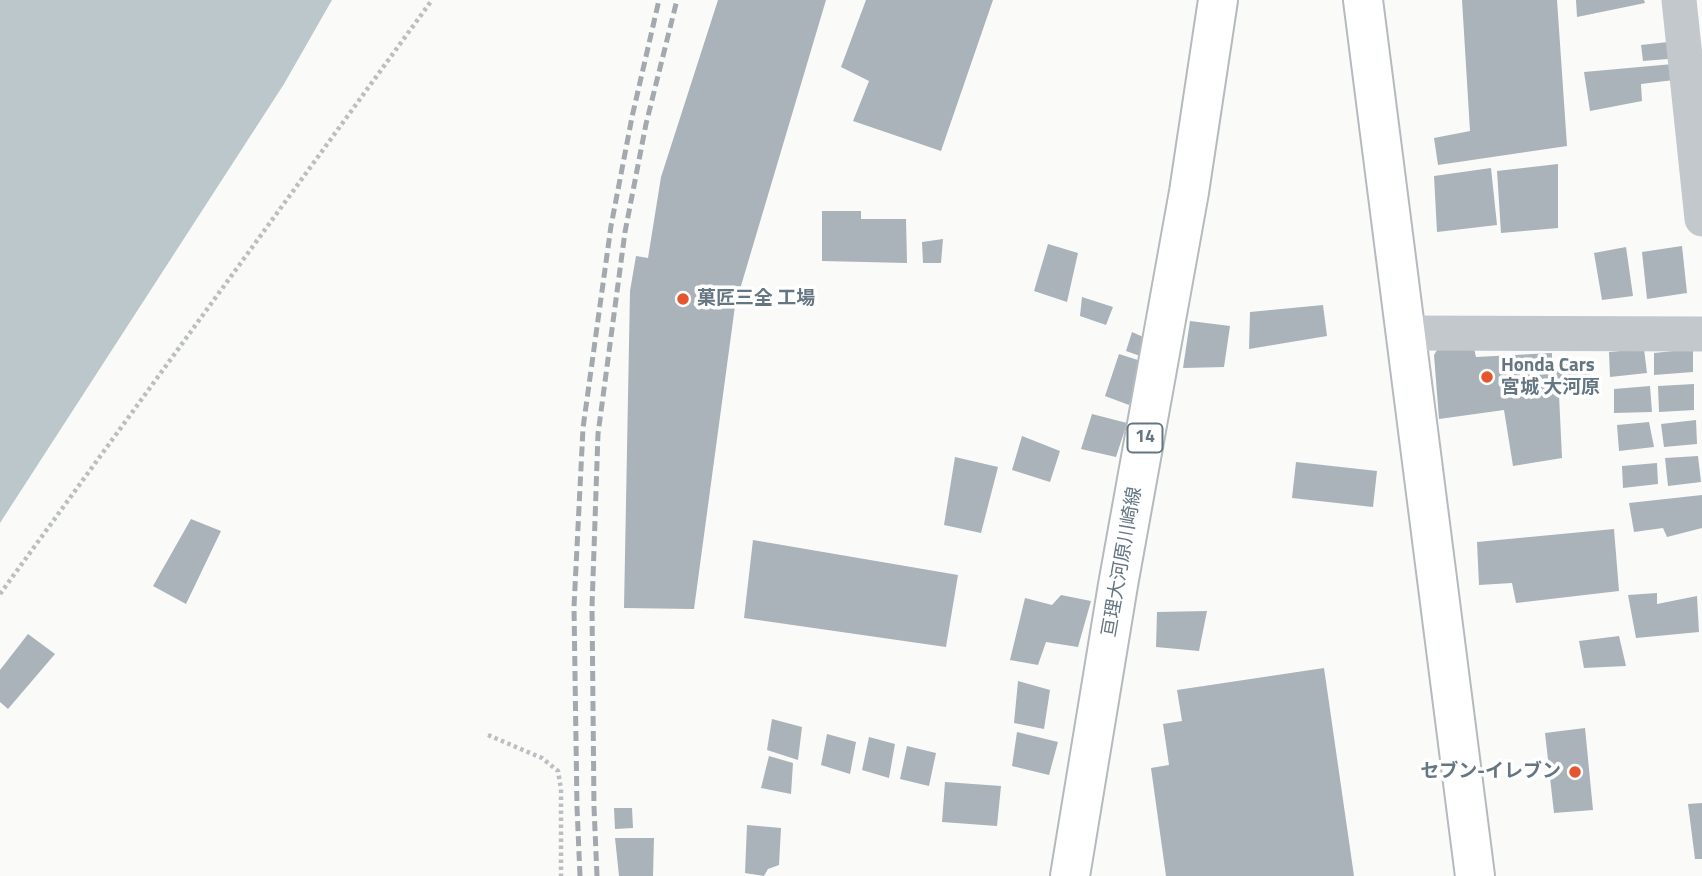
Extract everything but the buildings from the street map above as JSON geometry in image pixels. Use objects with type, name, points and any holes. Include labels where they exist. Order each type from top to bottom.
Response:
[{"type":"main road","name":"亘理大河原川崎線","points":[[1070,876],[1118,585],[1189,192],[1218,0]]},
{"type":"main road","points":[[1363,0],[1475,876]]},
{"type":"street","points":[[1679,0],[1702,219]]},
{"type":"street","points":[[1406,333],[1702,334]]},
{"type":"path","points":[[0,594],[432,0]]},
{"type":"path","points":[[488,735],[542,758],[558,771],[561,789],[561,876]]},
{"type":"shaded area","points":[[0,0],[332,0],[284,84],[0,523]]},
{"type":"railway","points":[[580,876],[574,607],[583,428],[611,226],[632,117],[659,0]]},
{"type":"railway","points":[[597,876],[592,607],[598,434],[625,232],[646,124],[677,0]]},
{"type":"place","name":"菓匠三全 工場","points":[[683,299]]},
{"type":"place","name":"Honda Cars 宮城 大河原","points":[[1487,377]]},
{"type":"place","name":"セブン-イレブン","points":[[1575,772]]}]
